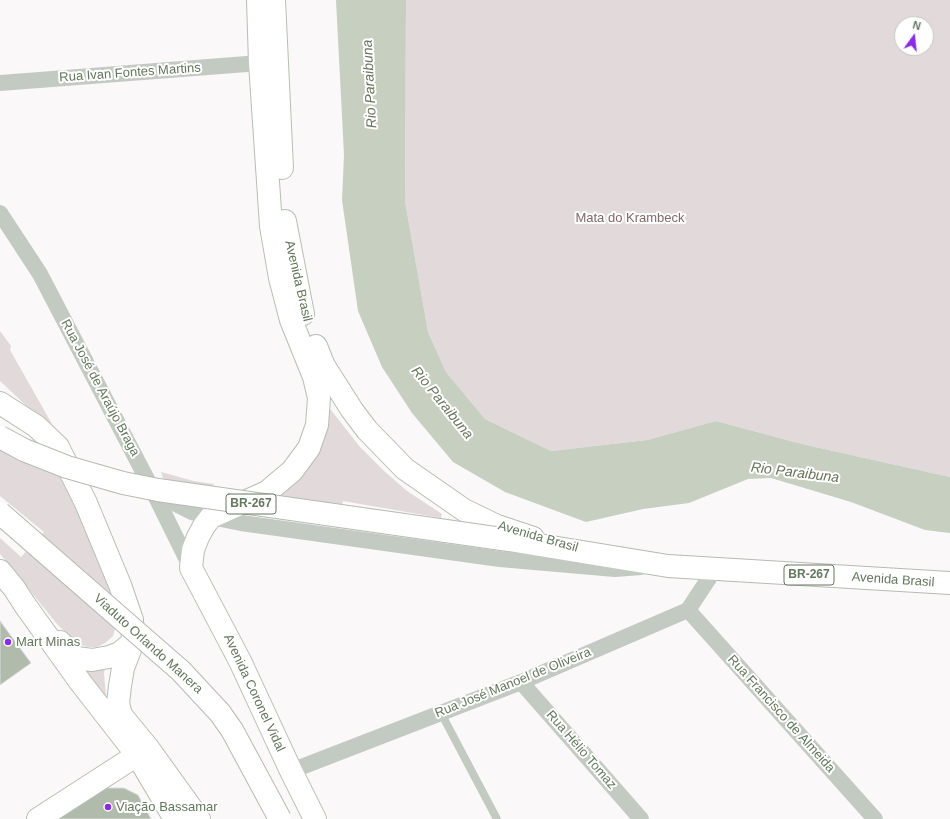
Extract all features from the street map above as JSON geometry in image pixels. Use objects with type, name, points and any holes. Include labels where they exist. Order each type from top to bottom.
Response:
[{"type":"main road","name":"Avenida Brasil","points":[[211,517],[267,492],[292,471],[309,448],[317,425],[318,398],[314,377],[291,320],[280,278],[271,226],[260,63],[258,0]]},
{"type":"main road","name":"Avenida Brasil","points":[[274,0],[285,223],[304,317],[324,366],[352,410],[367,430],[405,469],[464,510],[497,526],[534,538],[614,557]]},
{"type":"main road","points":[[260,63],[268,69],[272,133],[275,138],[280,140]]},
{"type":"main road","points":[[0,403],[36,426],[58,447],[86,503],[120,586],[132,620],[133,642],[123,668],[118,703],[121,715],[142,752],[175,819]]},
{"type":"main road","name":"Avenida Brasil","points":[[0,437],[24,450],[66,467],[123,483],[174,493],[509,540],[668,566],[950,583]]},
{"type":"main road","name":"Viaduto Orlando Manera","points":[[0,513],[181,671],[215,708],[232,730],[280,819]]},
{"type":"main road","points":[[191,568],[193,550],[198,537],[211,517]]},
{"type":"main road","name":"Avenida Coronel Vidal","points":[[191,568],[240,661],[315,819]]},
{"type":"main road","points":[[0,571],[34,609],[60,643],[76,658],[92,660],[109,657],[120,653],[133,642]]},
{"type":"main road","points":[[14,588],[76,676],[198,819]]},
{"type":"main road","points":[[38,819],[142,752]]},
{"type":"street","name":"Rua Ivan Fontes Martins","points":[[0,83],[260,63]]},
{"type":"street","name":"Rua José de Araújo Braga","points":[[0,213],[40,274],[150,485],[191,568]]},
{"type":"street","name":"Avenida Brasil","points":[[150,485],[180,507],[211,517],[241,523],[500,559],[615,569],[668,566]]},
{"type":"street","points":[[688,610],[715,569]]},
{"type":"street","name":"Rua José Manoel de Oliveira","points":[[291,771],[521,682],[688,610]]},
{"type":"street","name":"Rua Francisco de Almeida","points":[[688,610],[874,819]]},
{"type":"street","name":"Rua Hélio Tomaz","points":[[521,682],[641,819]]},
{"type":"lane","points":[[441,713],[497,819]]},
{"type":"green space","name":"Mata do Krambeck","points":[[406,0],[950,0],[950,477],[802,444],[716,421],[647,440],[551,451],[485,419],[446,372],[428,332],[405,201]]},
{"type":"green space","points":[[0,331],[11,346],[10,350],[52,424],[33,412],[0,381]]},
{"type":"green space","points":[[329,409],[360,447],[383,470],[407,491],[442,514],[441,518],[343,501],[339,526],[286,506],[289,520],[251,515],[250,512]]},
{"type":"green space","points":[[0,426],[63,473],[107,578],[114,601],[117,623],[113,636],[105,643],[97,647],[87,647],[76,643],[57,624],[0,554],[0,538],[21,557],[44,532],[0,496]]},
{"type":"green space","points":[[161,472],[194,481],[214,484],[201,505],[166,488]]},
{"type":"green space","points":[[105,668],[104,674],[106,695],[105,699],[81,669]]},
{"type":"water","name":"Rio Paraibuna","points":[[336,0],[406,0],[405,201],[428,332],[446,372],[485,419],[551,451],[647,440],[716,421],[802,444],[950,477],[950,533],[925,530],[851,502],[771,478],[748,479],[689,503],[643,509],[586,522],[505,492],[453,462],[412,413],[382,367],[358,311],[342,200],[344,155]]},
{"type":"building","name":"Mart Minas","points":[[0,621],[31,663],[0,685]]},
{"type":"building","name":"Viação Bassamar","points":[[101,788],[124,788],[138,795],[151,819],[54,819]]},
{"type":"place","name":"Mart Minas","points":[[8,642]]},
{"type":"place","name":"Viação Bassamar","points":[[108,807]]}]
